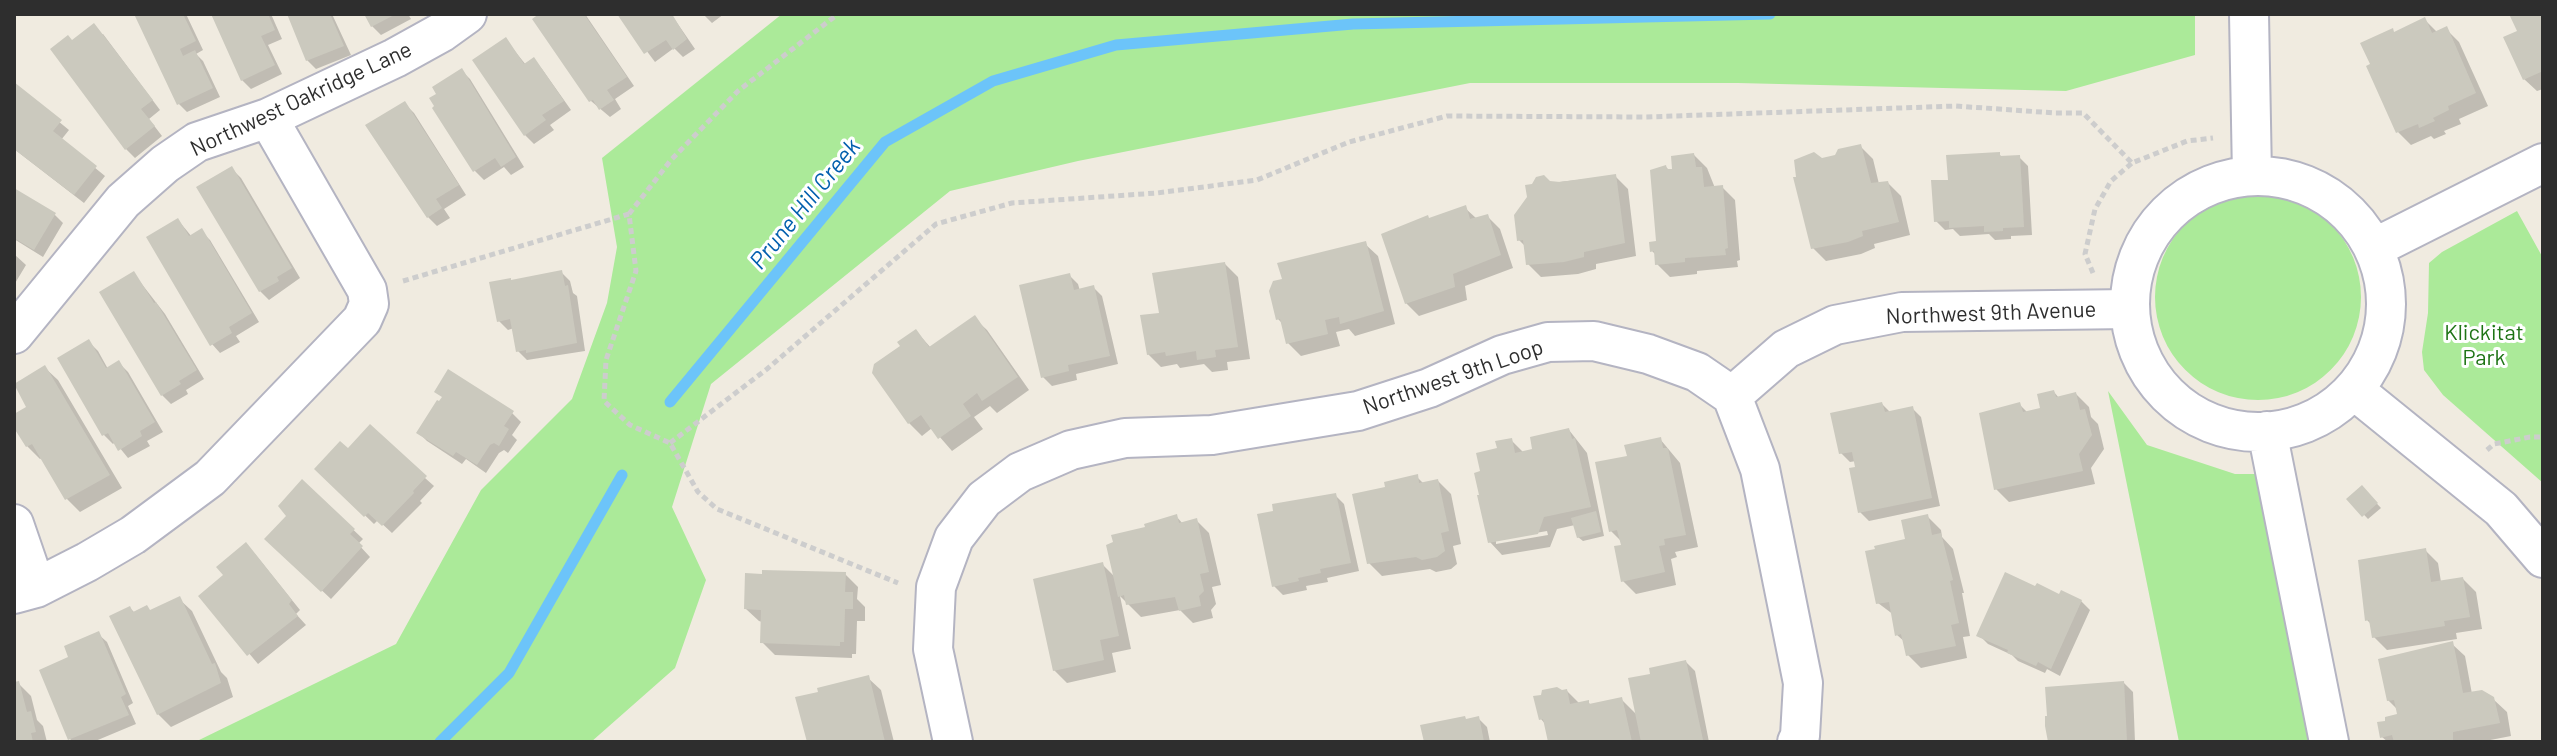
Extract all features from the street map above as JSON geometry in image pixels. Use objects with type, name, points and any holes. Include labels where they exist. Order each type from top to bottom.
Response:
[{"type":"street","name":"Northwest Oakridge Lane","points":[[14,334],[123,201],[165,164],[197,142],[268,118],[395,58],[467,14]]},
{"type":"street","points":[[2249,14],[2252,176]]},
{"type":"street","points":[[14,524],[25,591],[87,562],[133,535],[210,478],[362,320],[369,304],[367,290],[268,118]]},
{"type":"street","points":[[2374,248],[2543,163]]},
{"type":"street","points":[[2252,176],[2282,178],[2311,187],[2337,203],[2358,223],[2374,248],[2385,285],[2386,322],[2375,359],[2354,390],[2324,414],[2289,429],[2251,432],[2214,425],[2180,407],[2154,379],[2113,309],[2133,275],[2144,244],[2164,217],[2189,196],[2220,182],[2252,176]]},
{"type":"street","name":"Northwest 9th Avenue","points":[[1732,396],[1786,349],[1835,325],[1902,312],[2113,309]]},
{"type":"street","name":"Northwest 9th Loop","points":[[953,742],[933,649],[936,587],[954,538],[984,499],[1020,472],[1071,450],[1125,438],[1212,435],[1358,411],[1429,388],[1502,355],[1548,342],[1594,341],[1648,354],[1697,372],[1732,396]]},
{"type":"street","points":[[2354,390],[2501,509],[2543,558]]},
{"type":"street","points":[[1732,396],[1760,469],[1803,683],[1806,740]]},
{"type":"street","points":[[2267,431],[2329,742]]},
{"type":"path","points":[[367,290],[629,214],[671,160],[738,91],[838,14]]},
{"type":"path","points":[[670,443],[767,369],[936,224],[1012,203],[1157,193],[1257,180],[1349,142],[1447,116],[1646,117],[1956,106],[2083,113],[2132,163]]},
{"type":"path","points":[[2113,309],[2085,254],[2095,209],[2111,181],[2132,163],[2187,141],[2252,133]]},
{"type":"path","points":[[629,214],[636,271],[606,360],[604,401],[630,425],[670,443],[698,492],[717,509],[904,585],[936,587]]},
{"type":"path","points":[[2457,473],[2494,444],[2543,437]]},
{"type":"green space","points":[[782,14],[2195,14],[2195,55],[2066,91],[1738,83],[1470,83],[1078,161],[950,191],[711,384],[672,507],[706,580],[675,668],[591,742],[195,742],[396,644],[481,490],[572,399],[607,303],[617,247],[602,158]]},
{"type":"green space","points":[[2258,194],[2297,202],[2331,224],[2353,258],[2361,297],[2353,336],[2331,370],[2297,392],[2258,400],[2219,392],[2185,370],[2163,336],[2155,297],[2163,258],[2185,224],[2219,202]]},
{"type":"green space","name":"Klickitat Park","points":[[2517,211],[2543,258],[2543,483],[2443,395],[2424,370],[2422,352],[2428,313],[2429,263],[2442,252]]},
{"type":"green space","points":[[2108,391],[2147,445],[2235,474],[2262,474],[2321,742],[2179,742]]},
{"type":"building","points":[[134,14],[183,14],[196,41],[180,49],[183,56],[195,50],[213,88],[177,105]]},
{"type":"building","points":[[211,14],[268,14],[275,30],[261,36],[275,65],[241,81]]},
{"type":"building","points":[[287,14],[330,14],[344,46],[306,61]]},
{"type":"building","points":[[364,14],[396,14],[371,27]]},
{"type":"building","points":[[539,14],[584,14],[627,77],[607,90],[614,100],[599,110],[593,100],[589,102],[532,19]]},
{"type":"building","points":[[617,14],[672,14],[687,39],[673,50],[666,40],[644,54]]},
{"type":"building","points":[[2509,14],[2543,14],[2543,71],[2523,80],[2503,37],[2517,31]]},
{"type":"building","points":[[2425,17],[2432,33],[2447,26],[2476,93],[2448,106],[2449,110],[2433,118],[2435,121],[2396,133],[2366,66],[2370,64],[2360,43],[2393,28],[2394,32]]},
{"type":"building","points":[[94,23],[153,100],[141,109],[155,126],[125,150],[50,49],[68,35],[72,40]]},
{"type":"building","points":[[506,37],[524,64],[534,57],[564,101],[542,115],[546,120],[524,136],[472,60]]},
{"type":"building","points":[[462,68],[516,157],[501,167],[495,158],[473,172],[432,108],[434,106],[429,98],[436,94],[432,87]]},
{"type":"building","points":[[14,82],[62,120],[53,131],[97,166],[74,195],[14,149]]},
{"type":"building","points":[[405,101],[459,185],[436,199],[442,208],[427,218],[365,125]]},
{"type":"building","points":[[1861,144],[1871,183],[1888,181],[1899,222],[1862,231],[1863,236],[1848,242],[1811,249],[1793,177],[1796,177],[1794,160],[1814,152],[1822,158],[1835,155],[1838,149]]},
{"type":"building","points":[[2000,152],[2000,156],[2020,155],[2024,227],[1984,232],[1984,226],[1949,228],[1949,221],[1934,222],[1931,180],[1948,180],[1946,155]]},
{"type":"building","points":[[1694,153],[1696,167],[1702,167],[1704,187],[1723,185],[1726,255],[1685,258],[1685,262],[1655,265],[1654,251],[1650,252],[1649,242],[1656,241],[1650,170],[1666,165],[1667,169],[1672,169],[1671,156]]},
{"type":"building","points":[[232,166],[292,268],[277,277],[279,281],[259,292],[196,187]]},
{"type":"building","points":[[1616,174],[1625,243],[1584,252],[1584,257],[1564,262],[1526,265],[1523,240],[1517,241],[1514,215],[1527,197],[1525,185],[1544,175],[1550,181],[1560,182]]},
{"type":"building","points":[[14,188],[56,213],[34,250],[14,238]]},
{"type":"building","points":[[1466,205],[1470,219],[1488,214],[1501,255],[1453,274],[1455,287],[1405,304],[1381,234],[1428,215],[1429,218]]},
{"type":"building","points":[[178,218],[189,236],[202,228],[252,313],[229,327],[232,333],[210,346],[146,237]]},
{"type":"building","points":[[1366,241],[1384,311],[1340,324],[1339,317],[1325,320],[1328,334],[1286,344],[1269,291],[1273,281],[1282,279],[1277,263]]},
{"type":"building","points":[[1225,262],[1238,347],[1215,350],[1216,357],[1197,360],[1196,351],[1166,356],[1165,352],[1147,355],[1140,315],[1159,313],[1152,273]]},
{"type":"building","points":[[562,270],[565,286],[568,285],[577,343],[526,353],[526,350],[516,352],[510,319],[497,322],[489,282]]},
{"type":"building","points":[[134,271],[197,370],[161,396],[99,292]]},
{"type":"building","points":[[1070,273],[1074,290],[1094,285],[1110,356],[1068,365],[1069,371],[1041,378],[1019,285]]},
{"type":"building","points":[[975,315],[1018,377],[982,401],[977,393],[963,404],[971,416],[938,439],[921,415],[908,424],[872,373],[874,364],[900,346],[897,342],[916,329],[929,347]]},
{"type":"building","points":[[89,339],[106,368],[119,360],[155,422],[140,431],[142,436],[118,451],[108,433],[102,436],[57,358]]},
{"type":"building","points":[[45,365],[110,475],[65,500],[32,444],[26,447],[14,428],[14,414],[26,407],[14,384]]},
{"type":"building","points":[[448,369],[514,411],[504,426],[509,429],[499,446],[494,443],[490,445],[477,465],[456,452],[453,456],[416,433],[442,397],[434,392]]},
{"type":"building","points":[[2054,390],[2056,397],[2076,392],[2080,410],[2085,409],[2092,435],[2079,454],[2083,471],[1994,490],[1979,413],[2020,402],[2023,412],[2040,408],[2037,394]]},
{"type":"building","points":[[1882,402],[1885,412],[1913,406],[1932,498],[1858,513],[1849,468],[1855,467],[1852,452],[1839,454],[1830,413]]},
{"type":"building","points":[[370,424],[427,476],[382,526],[368,513],[364,517],[314,469],[340,441],[348,448]]},
{"type":"building","points":[[1569,428],[1572,439],[1575,438],[1591,507],[1544,517],[1538,534],[1488,543],[1474,473],[1480,471],[1476,453],[1497,448],[1495,441],[1512,438],[1515,453],[1532,449],[1530,437]]},
{"type":"building","points":[[1661,437],[1663,448],[1668,448],[1686,535],[1664,539],[1665,545],[1659,546],[1665,572],[1621,582],[1614,546],[1621,545],[1617,530],[1609,532],[1595,462],[1627,456],[1624,445]]},
{"type":"building","points":[[1418,474],[1419,483],[1438,479],[1449,531],[1441,533],[1445,551],[1437,557],[1422,560],[1416,557],[1367,564],[1352,494],[1385,487],[1384,482]]},
{"type":"building","points":[[302,479],[355,529],[350,534],[363,546],[321,592],[264,539],[286,516],[278,506]]},
{"type":"building","points":[[2362,485],[2378,503],[2362,517],[2346,499]]},
{"type":"building","points":[[1336,493],[1351,563],[1320,569],[1321,573],[1272,587],[1257,514],[1273,511],[1272,504]]},
{"type":"building","points":[[1596,511],[1601,532],[1577,538],[1571,518]]},
{"type":"building","points":[[1177,514],[1179,523],[1197,518],[1209,572],[1200,574],[1204,591],[1199,596],[1201,606],[1179,611],[1175,597],[1126,605],[1124,595],[1118,597],[1106,545],[1113,542],[1111,535],[1145,527],[1144,524]]},
{"type":"building","points":[[1928,514],[1932,535],[1941,533],[1953,580],[1950,581],[1959,623],[1951,625],[1956,646],[1906,656],[1901,634],[1895,636],[1889,602],[1876,604],[1865,551],[1905,539],[1901,520]]},
{"type":"building","points":[[246,542],[292,600],[289,604],[298,616],[247,656],[198,596],[223,575],[216,567]]},
{"type":"building","points":[[2426,548],[2431,582],[2463,577],[2470,617],[2444,621],[2445,626],[2372,638],[2369,620],[2365,621],[2358,560]]},
{"type":"building","points":[[1103,562],[1119,636],[1100,640],[1104,660],[1053,671],[1033,579]]},
{"type":"building","points":[[762,570],[846,572],[845,592],[853,592],[853,609],[845,609],[844,642],[840,642],[840,646],[760,643],[761,610],[744,609],[745,573],[762,574]]},
{"type":"building","points":[[2005,572],[2035,586],[2037,583],[2059,594],[2061,590],[2082,600],[2051,669],[2038,662],[2036,666],[1976,636]]},
{"type":"building","points":[[180,596],[212,664],[215,663],[221,683],[157,715],[109,616],[130,606],[133,612],[147,605],[150,610]]},
{"type":"building","points":[[99,631],[126,694],[121,697],[129,715],[68,740],[39,670],[68,657],[64,646]]},
{"type":"building","points":[[2453,641],[2463,693],[2482,690],[2494,697],[2500,723],[2453,732],[2453,742],[2394,742],[2392,735],[2380,738],[2377,722],[2397,714],[2394,700],[2387,701],[2378,659]]},
{"type":"building","points":[[1686,660],[1703,740],[1641,742],[1628,678],[1650,674],[1649,668]]},
{"type":"building","points":[[869,675],[885,742],[807,742],[795,697]]},
{"type":"building","points":[[19,681],[36,732],[31,733],[33,742],[14,742],[14,682]]},
{"type":"building","points":[[2124,681],[2127,742],[2048,742],[2045,687]]},
{"type":"building","points":[[1567,689],[1570,704],[1589,700],[1589,704],[1622,697],[1632,742],[1548,742],[1533,696],[1541,695],[1542,690]]},
{"type":"building","points":[[1465,716],[1466,719],[1479,716],[1484,742],[1424,742],[1420,725]]},
{"type":"waterway","name":"Prune Hill Creek","points":[[670,402],[885,142],[993,81],[1116,45],[1353,24],[1770,14]]},
{"type":"waterway","name":"Prune Hill Creek","points":[[440,742],[509,673],[622,475]]}]
